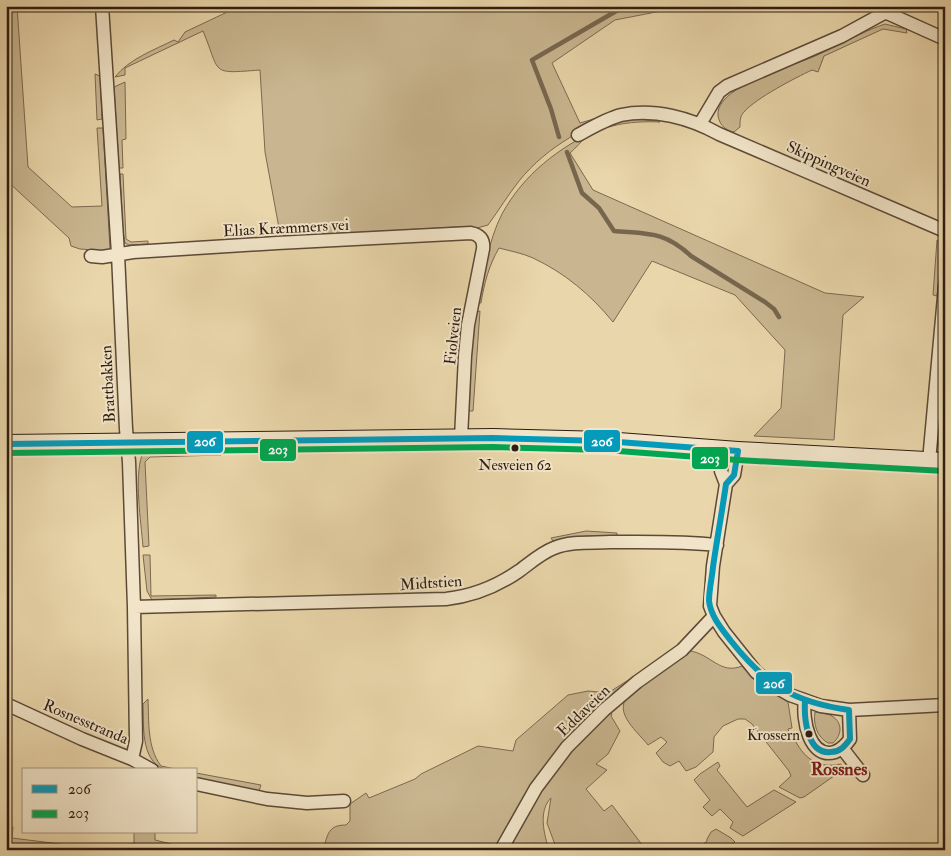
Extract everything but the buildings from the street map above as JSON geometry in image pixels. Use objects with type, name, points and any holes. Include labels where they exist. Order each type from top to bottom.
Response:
[{"type":"main road","points":[[6,444],[493,438],[605,441],[937,462]]},
{"type":"street","name":"Brattbakken","points":[[102,6],[118,254],[118,294],[127,443],[130,462],[136,741],[132,759]]},
{"type":"street","points":[[700,124],[719,92],[726,86],[818,48],[892,9],[945,39]]},
{"type":"street","name":"Skippingveien","points":[[578,135],[613,118],[636,113],[684,119],[700,124],[719,134],[945,231]]},
{"type":"street","name":"Elias Kræmmers vei","points":[[91,256],[102,257],[118,254],[277,243],[471,233],[481,238]]},
{"type":"street","name":"Fiolveien","points":[[461,438],[466,348],[472,300],[483,249],[481,238]]},
{"type":"street","points":[[937,462],[945,286]]},
{"type":"street","points":[[730,450],[722,471],[726,484],[709,596],[710,606],[714,616],[756,672],[774,686],[820,706],[849,710],[945,705]]},
{"type":"street","name":"Midtstien","points":[[134,606],[446,599],[474,595],[488,590],[546,552],[561,546],[583,543],[623,542],[717,545]]},
{"type":"street","name":"Eddaveien","points":[[501,850],[536,788],[567,747],[604,710],[637,682],[682,650],[714,616]]},
{"type":"street","points":[[805,701],[803,712],[808,733],[813,744],[820,750],[828,753],[842,748],[850,739],[849,710]]},
{"type":"street","name":"Rosnesstranda","points":[[6,704],[148,768]]},
{"type":"street","points":[[842,748],[863,775]]},
{"type":"street","points":[[198,784],[267,799],[299,802],[344,801]]},
{"type":"shaded area","points":[[6,6],[17,6],[28,167],[72,207],[102,206],[97,128],[103,128],[110,249],[106,251],[80,249],[71,246],[69,238],[6,180]]},
{"type":"shaded area","points":[[240,6],[687,6],[615,20],[552,63],[580,123],[631,108],[570,137],[543,157],[519,181],[488,225],[477,228],[457,227],[284,236],[279,228],[265,152],[260,70],[232,72],[219,68],[215,63],[203,31],[125,68],[125,75],[115,77],[127,65],[142,56],[174,40],[178,42],[185,32]]},
{"type":"shaded area","points":[[885,24],[906,29],[907,33],[883,29],[824,56],[818,72],[812,70],[796,78],[766,95],[744,112],[740,121],[740,127],[734,132],[721,124],[718,110],[725,99],[738,89],[772,72],[815,56]]},
{"type":"shaded area","points":[[95,74],[100,76],[102,119],[97,120]]},
{"type":"shaded area","points":[[125,82],[126,139],[122,140],[123,168],[119,168],[114,87]]},
{"type":"shaded area","points":[[632,119],[660,122],[632,123],[613,126],[595,132],[583,140],[570,153],[593,190],[825,293],[864,297],[843,315],[834,440],[754,436],[781,408],[785,350],[735,295],[652,261],[613,322],[596,303],[567,278],[529,256],[499,248],[487,275],[481,303],[477,303],[497,224],[520,187],[543,164],[570,144],[599,129]]},
{"type":"shaded area","points":[[120,174],[123,174],[126,239],[131,242],[148,241],[148,244],[129,245],[125,243]]},
{"type":"shaded area","points":[[937,240],[941,243],[942,252],[937,296],[933,295]]},
{"type":"shaded area","points":[[480,311],[473,411],[469,411],[472,338],[476,312]]},
{"type":"shaded area","points":[[945,394],[945,452],[942,452],[939,447],[938,432],[939,415]]},
{"type":"shaded area","points":[[148,452],[221,455],[150,457],[145,462],[149,546],[143,547],[138,475],[142,455]]},
{"type":"shaded area","points":[[586,531],[617,533],[617,537],[586,536],[553,541],[551,538]]},
{"type":"shaded area","points":[[143,555],[150,555],[151,596],[216,595],[216,597],[152,600],[147,591]]},
{"type":"shaded area","points":[[690,651],[704,656],[721,666],[734,668],[742,666],[754,679],[788,702],[792,728],[788,729],[790,736],[793,736],[806,756],[825,765],[841,764],[844,769],[800,798],[779,787],[791,776],[789,771],[752,724],[745,719],[738,719],[723,726],[714,737],[713,752],[696,767],[686,771],[679,761],[670,766],[663,762],[656,753],[667,742],[661,737],[648,745],[625,716],[623,710],[624,703],[627,697]]},
{"type":"shaded area","points":[[658,661],[584,722],[498,850],[323,850],[332,829],[340,825],[346,825],[350,821],[350,804],[366,793],[369,798],[415,779],[421,774],[478,746],[513,751],[516,740],[568,695],[588,691],[608,693]]},
{"type":"shaded area","points":[[148,699],[151,743],[156,759],[161,766],[170,768],[163,768],[156,764],[147,750],[143,704]]},
{"type":"shaded area","points":[[609,712],[612,714],[611,716],[620,731],[608,754],[596,764],[607,770],[586,789],[604,811],[612,805],[646,850],[557,850],[547,823],[551,798],[544,809],[543,816],[549,850],[506,850],[552,771]]},
{"type":"shaded area","points":[[815,712],[830,715],[838,722],[840,733],[833,743],[828,743],[819,734],[815,726]]},
{"type":"shaded area","points":[[718,762],[720,766],[717,770],[747,807],[774,790],[796,802],[743,836],[730,828],[733,822],[720,809],[712,816],[703,807],[710,800],[694,780]]},
{"type":"shaded area","points":[[198,773],[261,785],[259,791],[198,778]]},
{"type":"shaded area","points":[[6,826],[13,827],[12,838],[84,847],[134,844],[134,834],[155,834],[155,840],[195,850],[6,850]]},
{"type":"shaded area","points":[[716,829],[735,842],[722,850],[697,850],[707,841],[711,832]]},
{"type":"waterway","points":[[559,137],[551,109],[532,60],[618,10],[642,6]]},
{"type":"waterway","points":[[567,152],[582,193],[599,208],[614,231],[655,235],[672,242],[765,302],[774,309],[779,317]]},
{"type":"transit line","name":"206","points":[[6,444],[493,438],[605,441],[738,451],[734,475],[726,484],[710,588],[710,607],[717,622],[731,641],[756,669],[769,680],[796,696],[829,707],[849,710],[850,739],[842,748],[831,752],[823,751],[812,742],[806,725],[805,701]]},
{"type":"transit line","name":"203","points":[[6,453],[493,447],[605,450],[738,460],[945,471]]},
{"type":"place","name":"Nesveien 62","points":[[515,448]]},
{"type":"place","name":"Krossern","points":[[809,734]]},
{"type":"district","name":"Rossnes","points":[[839,769]]}]
